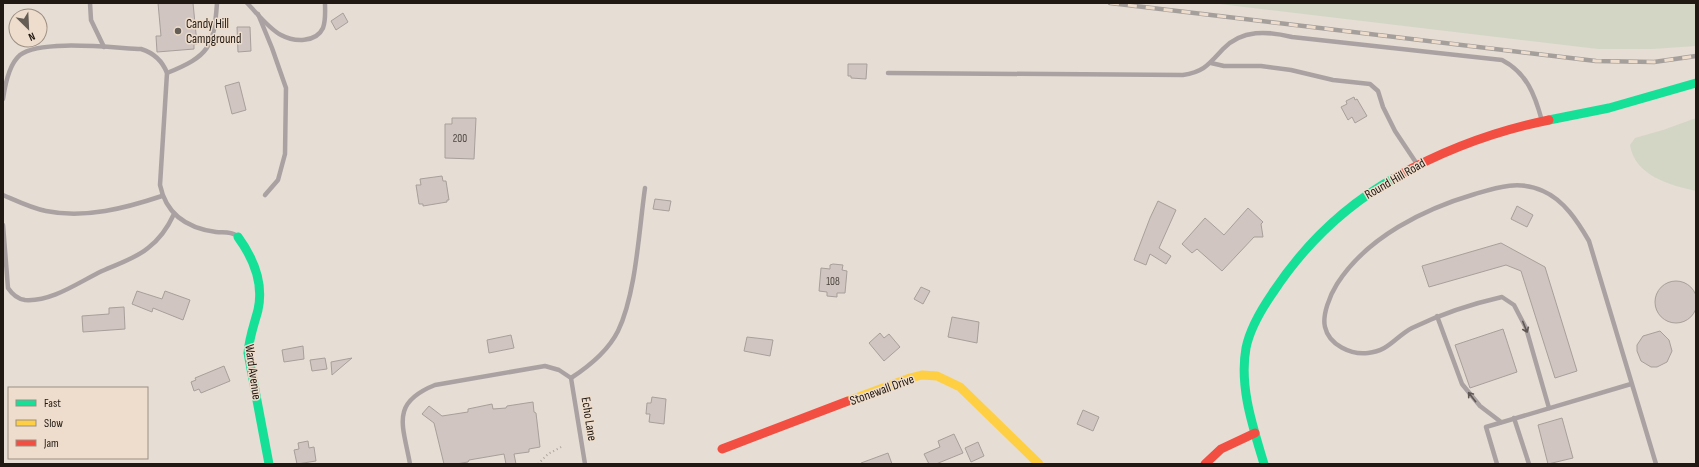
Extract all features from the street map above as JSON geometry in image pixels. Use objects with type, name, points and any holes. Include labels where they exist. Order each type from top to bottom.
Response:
[{"type":"street","name":"Round Hill Road","points":[[1264,464],[1246,394],[1245,358],[1251,330],[1265,303],[1298,257],[1349,207],[1376,188],[1417,164],[1471,141],[1542,122],[1610,107],[1696,83]]},
{"type":"street","name":"Ward Avenue","points":[[238,237],[252,260],[259,281],[260,297],[248,339],[248,354],[269,464]]},
{"type":"street","name":"Stonewall Drive","points":[[722,449],[910,378],[922,375],[937,376],[960,387],[1039,464]]},
{"type":"street","points":[[1205,464],[1211,455],[1230,442],[1255,433]]},
{"type":"lane","points":[[90,3],[91,20],[104,47]]},
{"type":"lane","points":[[167,73],[189,64],[206,50],[213,38],[217,3]]},
{"type":"lane","points":[[247,3],[281,35],[296,40],[311,38],[317,35],[322,29],[325,3]]},
{"type":"lane","points":[[258,14],[286,88],[285,154],[278,180],[265,196]]},
{"type":"lane","points":[[888,73],[1183,75],[1201,70],[1211,64],[1224,48],[1236,39],[1247,34],[1260,32],[1502,60],[1518,71],[1528,83],[1537,101],[1542,122]]},
{"type":"lane","points":[[3,100],[14,63],[28,50],[37,47],[104,47],[141,49],[150,52],[158,58],[167,73],[160,185],[162,196],[167,206],[174,214],[187,223],[201,229],[229,233],[238,237]]},
{"type":"lane","points":[[1211,64],[1224,66],[1260,66],[1290,70],[1333,80],[1370,84],[1378,91],[1383,107],[1417,164]]},
{"type":"lane","points":[[1549,408],[1526,328],[1514,304],[1502,297],[1466,306],[1437,316],[1409,330],[1390,345],[1368,353],[1346,350],[1330,337],[1325,328],[1325,316],[1329,301],[1336,286],[1345,272],[1378,242],[1406,223],[1456,200],[1503,186],[1527,186],[1542,190],[1554,197],[1569,212],[1589,241],[1656,464]]},
{"type":"lane","points":[[410,464],[403,414],[409,400],[420,391],[435,385],[544,366],[559,370],[571,378],[584,369],[607,348],[618,332],[631,286],[645,188]]},
{"type":"lane","points":[[3,195],[46,211],[64,213],[116,209],[162,196]]},
{"type":"lane","points":[[3,225],[8,288],[18,298],[26,300],[45,297],[63,291],[135,256],[157,240],[167,228],[174,214]]},
{"type":"lane","points":[[1437,316],[1462,384],[1480,406],[1501,422]]},
{"type":"lane","name":"Echo Lane","points":[[571,378],[585,464]]},
{"type":"lane","points":[[1497,464],[1486,427],[1631,384]]},
{"type":"lane","points":[[1514,418],[1529,464]]},
{"type":"path","points":[[538,464],[548,454],[563,446]]},
{"type":"green space","points":[[1211,3],[1696,3],[1696,46],[1653,49],[1598,49]]},
{"type":"green space","points":[[1696,118],[1696,191],[1675,186],[1646,172],[1633,156],[1630,145],[1635,138]]},
{"type":"building","name":"Candy Hill Campground","points":[[158,3],[193,3],[197,44],[194,44],[194,49],[157,52],[156,36],[161,36]]},
{"type":"building","points":[[343,13],[348,22],[336,30],[331,21]]},
{"type":"building","points":[[237,27],[250,27],[251,51],[238,52]]},
{"type":"building","points":[[848,64],[867,64],[866,79],[851,78],[851,76],[848,76]]},
{"type":"building","points":[[239,82],[246,110],[232,114],[225,86]]},
{"type":"building","points":[[1354,97],[1355,100],[1357,99],[1367,116],[1355,123],[1352,117],[1348,120],[1341,107],[1347,104],[1346,101]]},
{"type":"building","points":[[452,118],[476,118],[474,159],[445,158],[445,124],[452,124]]},
{"type":"building","points":[[442,176],[443,181],[446,181],[449,200],[447,200],[447,202],[423,206],[423,204],[419,204],[416,185],[421,185],[420,179]]},
{"type":"building","points":[[655,199],[671,201],[669,211],[653,209]]},
{"type":"building","points":[[1158,201],[1176,210],[1159,248],[1171,256],[1166,264],[1150,254],[1146,265],[1134,260]]},
{"type":"building","points":[[1517,206],[1533,215],[1527,227],[1511,219]]},
{"type":"building","points":[[1248,208],[1263,222],[1261,224],[1263,237],[1254,237],[1222,271],[1197,249],[1192,253],[1182,244],[1205,218],[1224,235]]},
{"type":"building","points":[[1501,243],[1545,267],[1577,371],[1555,378],[1521,271],[1506,265],[1429,287],[1422,266]]},
{"type":"building","points":[[830,265],[843,265],[842,270],[847,271],[845,293],[837,293],[837,297],[827,296],[827,292],[819,291],[821,268],[830,269]]},
{"type":"building","points":[[1676,281],[1691,287],[1697,302],[1691,317],[1676,323],[1661,317],[1655,302],[1661,287]]},
{"type":"building","points":[[921,287],[930,291],[923,304],[914,299]]},
{"type":"building","points":[[137,291],[162,299],[165,291],[190,300],[183,320],[153,308],[152,312],[132,304]]},
{"type":"building","points":[[124,307],[125,329],[83,332],[82,316],[109,314],[109,308]]},
{"type":"building","points":[[952,317],[979,322],[977,343],[948,337]]},
{"type":"building","points":[[1503,329],[1517,372],[1470,388],[1455,345]]},
{"type":"building","points":[[1660,331],[1669,340],[1672,351],[1667,362],[1657,367],[1651,367],[1641,361],[1637,351],[1637,345],[1643,336]]},
{"type":"building","points":[[880,333],[884,338],[889,334],[900,347],[884,361],[869,343]]},
{"type":"building","points":[[511,335],[514,348],[489,353],[487,340]]},
{"type":"building","points":[[747,337],[773,340],[770,356],[744,351]]},
{"type":"building","points":[[303,346],[304,359],[284,362],[282,350]]},
{"type":"building","points":[[325,358],[327,369],[312,371],[310,360]]},
{"type":"building","points":[[352,358],[332,375],[331,362]]},
{"type":"building","points":[[224,366],[230,381],[201,393],[199,389],[194,391],[191,382],[196,380],[195,378]]},
{"type":"building","points":[[652,397],[666,399],[664,424],[649,422],[650,414],[646,414],[647,403],[651,403]]},
{"type":"building","points":[[533,402],[534,412],[536,413],[540,447],[529,449],[529,452],[514,454],[516,464],[506,464],[504,454],[469,460],[468,462],[456,464],[444,464],[434,423],[422,414],[429,406],[442,416],[468,412],[468,409],[492,404],[493,409],[506,408],[507,406]]},
{"type":"building","points":[[1083,410],[1099,417],[1093,431],[1077,424]]},
{"type":"building","points":[[1562,418],[1573,458],[1548,464],[1538,425]]},
{"type":"building","points":[[954,434],[963,453],[936,464],[929,464],[924,454],[940,447],[938,441]]},
{"type":"building","points":[[308,441],[309,448],[314,447],[316,461],[297,464],[294,450],[299,449],[298,443]]},
{"type":"building","points":[[978,442],[984,456],[971,462],[965,448]]},
{"type":"building","points":[[888,453],[892,464],[861,464],[861,463]]},
{"type":"railway","points":[[1110,3],[1596,61],[1654,62],[1696,56]]},
{"type":"traffic: fast","points":[[1549,120],[1609,108],[1696,83]]},
{"type":"traffic: fast","points":[[1264,464],[1248,407],[1244,377],[1246,348],[1253,326],[1284,276],[1312,243],[1343,213],[1360,200],[1396,177]]},
{"type":"traffic: fast","points":[[238,237],[249,254],[259,281],[260,300],[248,353],[269,464]]},
{"type":"traffic: slow","points":[[848,401],[910,378],[922,375],[937,376],[960,387],[1039,464]]},
{"type":"traffic: jam","points":[[1396,177],[1433,158],[1470,142],[1529,124],[1549,120]]},
{"type":"traffic: jam","points":[[722,449],[848,401]]},
{"type":"traffic: jam","points":[[1205,464],[1221,449],[1255,433]]},
{"type":"place","name":"Candy Hill Campground","points":[[178,31]]}]
